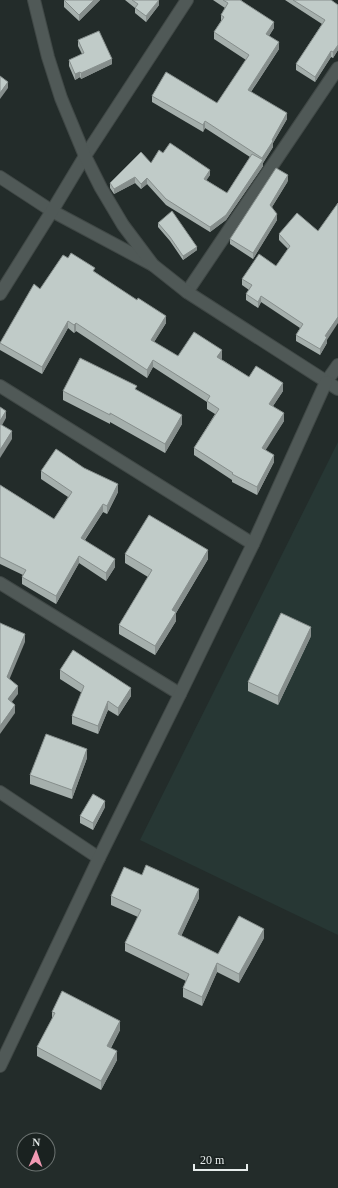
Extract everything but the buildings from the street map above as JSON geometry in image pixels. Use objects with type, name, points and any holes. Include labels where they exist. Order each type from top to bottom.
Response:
[{"type":"street","points":[[34,0],[48,57],[61,98],[85,156],[101,188],[124,226],[153,265]]},
{"type":"street","points":[[0,294],[85,156],[187,0]]},
{"type":"street","points":[[186,292],[338,68]]},
{"type":"street","points":[[0,177],[52,211],[153,265],[186,292],[338,389]]},
{"type":"street","points":[[0,1066],[99,858],[252,544],[326,382],[338,365]]},
{"type":"street","points":[[0,386],[252,544]]},
{"type":"street","points":[[0,583],[180,694]]},
{"type":"street","points":[[0,792],[99,858]]},
{"type":"shaded area","points":[[338,442],[338,935],[140,840]]}]
